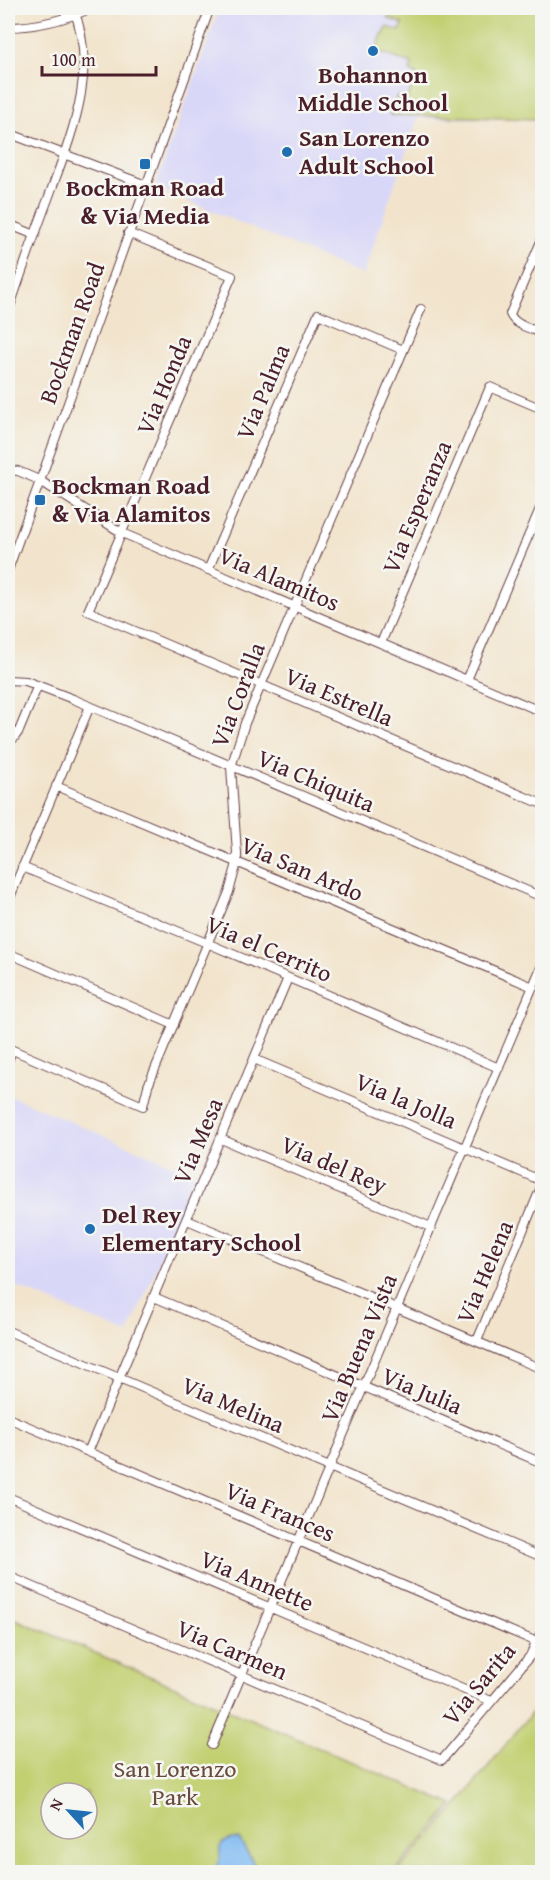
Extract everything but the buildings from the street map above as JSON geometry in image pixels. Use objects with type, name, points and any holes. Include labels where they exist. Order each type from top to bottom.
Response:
[{"type":"street","points":[[8,27],[28,27],[74,11],[93,8]]},
{"type":"street","name":"Bockman Road","points":[[8,570],[210,8]]},
{"type":"street","points":[[8,312],[78,113],[82,91],[82,48],[74,11]]},
{"type":"street","points":[[8,133],[146,185]]},
{"type":"street","points":[[8,224],[35,235]]},
{"type":"street","name":"Via Honda","points":[[88,611],[232,276],[128,233]]},
{"type":"street","points":[[543,239],[510,314],[513,320],[543,333]]},
{"type":"street","points":[[533,261],[543,265]]},
{"type":"street","name":"Via Coralla","points":[[10,1049],[143,1106],[148,1086],[229,892],[237,863],[236,816],[231,767],[245,723],[421,309]]},
{"type":"street","name":"Via Palma","points":[[208,570],[318,314],[403,350]]},
{"type":"street","name":"Via Esperanza","points":[[381,643],[490,387],[543,409]]},
{"type":"street","name":"Via Alamitos","points":[[8,470],[18,471],[39,480],[122,533],[543,712]]},
{"type":"street","points":[[467,680],[543,504]]},
{"type":"street","name":"Via Estrella","points":[[88,611],[543,804]]},
{"type":"street","name":"Via Chiquita","points":[[8,680],[26,681],[90,706],[543,897]]},
{"type":"street","points":[[8,740],[14,738],[19,731],[38,685]]},
{"type":"street","points":[[8,902],[90,706]]},
{"type":"street","name":"Via San Ardo","points":[[56,786],[533,987]]},
{"type":"street","name":"Via el Cerrito","points":[[22,867],[499,1068]]},
{"type":"street","points":[[8,953],[174,1025]]},
{"type":"street","name":"Via Buena Vista","points":[[212,1745],[543,965]]},
{"type":"street","name":"Via Mesa","points":[[88,1452],[288,978]]},
{"type":"street","points":[[8,1061],[10,1049]]},
{"type":"street","name":"Via la Jolla","points":[[254,1059],[465,1147],[543,1183]]},
{"type":"street","name":"Via del Rey","points":[[221,1139],[431,1227]]},
{"type":"street","name":"Via Helena","points":[[477,1341],[543,1183]]},
{"type":"street","points":[[187,1220],[543,1369]]},
{"type":"street","name":"Via Julia","points":[[154,1297],[543,1463]]},
{"type":"street","name":"Via Melina","points":[[8,1331],[543,1557]]},
{"type":"street","name":"Via Frances","points":[[8,1418],[537,1642]]},
{"type":"street","name":"Via Annette","points":[[8,1497],[491,1701]]},
{"type":"street","name":"Via Carmen","points":[[8,1576],[442,1760]]},
{"type":"street","name":"Via Sarita","points":[[442,1760],[530,1656],[543,1630]]},
{"type":"shaded area","points":[[220,8],[542,8],[542,119],[418,118],[363,275],[155,187]]},
{"type":"shaded area","name":"Del Rey Elementary School","points":[[8,1095],[197,1175],[128,1334],[8,1283]]},
{"type":"green space","points":[[391,8],[542,8],[542,119],[390,115],[397,96],[407,99],[416,74],[410,71],[412,64],[376,51],[387,27],[400,31],[403,24],[388,18]]},
{"type":"green space","name":"San Lorenzo Park","points":[[8,1616],[453,1805],[394,1872],[8,1872]]},
{"type":"green space","points":[[542,1700],[542,1872],[397,1872],[457,1805]]},
{"type":"water","points":[[233,1839],[239,1839],[257,1872],[215,1871],[221,1845]]},
{"type":"place","name":"Bohannon Middle School","points":[[373,51]]},
{"type":"place","name":"San Lorenzo Adult School","points":[[287,152]]},
{"type":"place","name":"Bockman Road & Via Media","points":[[145,164]]},
{"type":"place","name":"Bockman Road & Via Alamitos","points":[[40,500]]},
{"type":"place","name":"Del Rey Elementary School","points":[[90,1229]]}]
